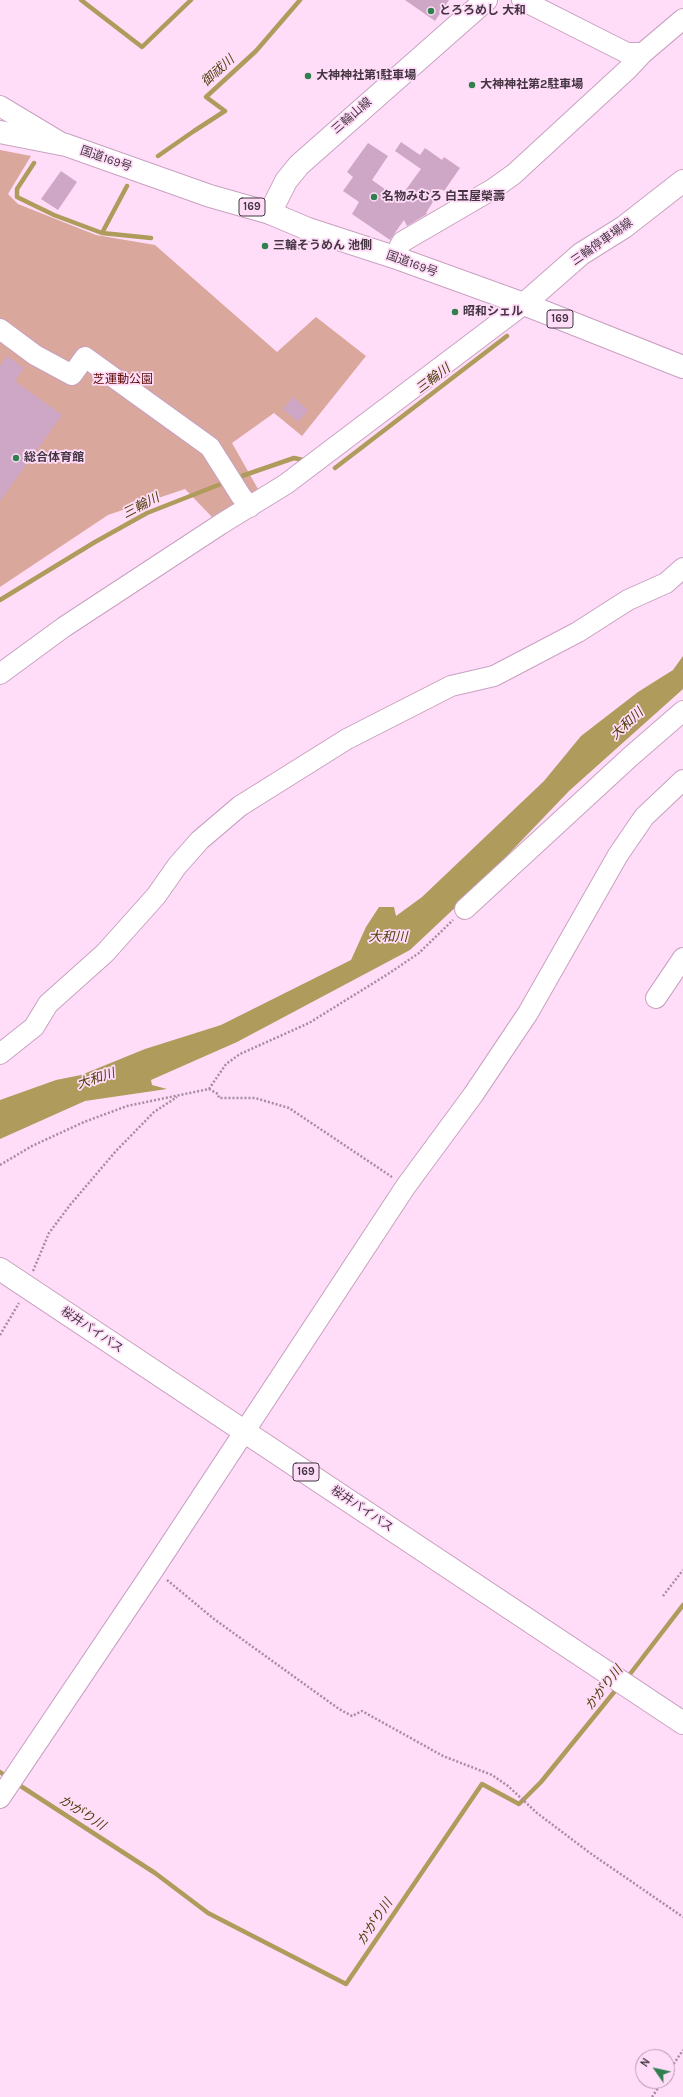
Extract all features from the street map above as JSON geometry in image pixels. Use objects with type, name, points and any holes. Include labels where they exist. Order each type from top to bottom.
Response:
[{"type":"main road","name":"三輪山線","points":[[270,213],[286,182],[298,165],[486,0]]},
{"type":"main road","name":"国道169号","points":[[0,132],[65,145],[210,196],[270,213],[308,229],[394,257],[524,304],[683,367]]},
{"type":"main road","name":"三輪停車場線","points":[[524,304],[581,254],[624,227],[683,182]]},
{"type":"main road","name":"桜井バイパス","points":[[0,1269],[683,1723]]},
{"type":"street","points":[[522,0],[627,53],[643,53]]},
{"type":"street","points":[[394,257],[402,242],[493,189],[514,174],[627,70],[643,53],[683,19]]},
{"type":"street","points":[[0,106],[65,145]]},
{"type":"street","points":[[0,674],[64,627],[245,501],[286,484],[524,304]]},
{"type":"street","points":[[0,329],[35,355],[72,375],[85,357],[210,447],[245,501]]},
{"type":"street","points":[[0,1054],[34,1028],[48,1004],[104,953],[156,896],[177,866],[200,840],[240,806],[346,739],[451,686],[494,676],[578,632],[628,600],[666,583],[683,568]]},
{"type":"street","points":[[465,909],[630,757],[683,711]]},
{"type":"street","points":[[1,1792],[154,1569],[244,1430],[406,1186],[473,1094],[528,1013],[604,877],[622,849],[644,817],[683,780]]},
{"type":"street","points":[[656,998],[683,958]]},
{"type":"path","points":[[209,1089],[226,1064],[240,1054],[309,1023],[388,974],[418,953],[465,909]]},
{"type":"path","points":[[0,1165],[32,1146],[84,1122],[127,1106],[209,1089],[218,1094],[219,1098],[255,1098],[289,1108],[406,1186]]},
{"type":"path","points":[[0,1336],[27,1286],[50,1233],[70,1205],[111,1157],[154,1112],[178,1095]]},
{"type":"path","points":[[154,1569],[214,1619],[339,1709],[352,1716],[362,1711],[443,1756],[492,1776],[508,1786],[537,1813],[590,1853],[683,1918]]},
{"type":"path","points":[[663,1596],[683,1570]]},
{"type":"path","points":[[675,2062],[683,2050]]},
{"type":"green space","name":"芝運動公園","points":[[0,150],[31,156],[8,194],[18,204],[96,235],[155,245],[277,352],[316,317],[366,356],[302,436],[274,413],[232,443],[258,489],[212,517],[185,489],[108,515],[0,587]]},
{"type":"water","name":"大和川","points":[[683,656],[683,689],[569,791],[477,887],[410,950],[237,1042],[151,1080],[152,1085],[167,1089],[85,1101],[0,1139],[0,1100],[56,1080],[81,1075],[145,1049],[221,1025],[351,960],[366,927],[379,907],[394,907],[396,916],[422,897],[544,781],[581,736],[638,692],[673,670]]},
{"type":"building","name":"とろろめし 大和","points":[[405,0],[449,0],[435,21]]},
{"type":"building","points":[[401,142],[420,155],[425,148],[442,160],[444,157],[460,168],[444,191],[441,189],[426,213],[427,214],[407,226],[404,220],[390,240],[352,214],[359,202],[343,191],[353,177],[347,172],[368,143],[388,156],[372,180],[399,199],[421,169],[395,151]]},
{"type":"building","points":[[61,171],[77,182],[58,210],[41,199]]},
{"type":"building","name":"総合体育館","points":[[7,356],[24,368],[15,381],[62,415],[0,501],[0,366]]},
{"type":"building","points":[[293,397],[308,410],[298,422],[283,409]]},
{"type":"waterway","points":[[81,0],[142,47],[191,0]]},
{"type":"waterway","name":"御祓川","points":[[158,156],[225,111],[206,97],[256,51],[300,0]]},
{"type":"waterway","points":[[34,163],[17,189],[17,197],[54,215],[102,233],[151,238]]},
{"type":"waterway","name":"御祓川","points":[[102,233],[127,186]]},
{"type":"waterway","name":"三輪川","points":[[335,468],[507,336]]},
{"type":"waterway","name":"三輪川","points":[[236,478],[294,458],[303,460]]},
{"type":"waterway","name":"三輪川","points":[[0,600],[95,542],[147,513],[226,482]]},
{"type":"waterway","name":"かがり川","points":[[627,1678],[683,1605]]},
{"type":"waterway","name":"かがり川","points":[[16,1783],[155,1873],[208,1913],[346,1984],[482,1784],[519,1804],[541,1782],[619,1686]]},
{"type":"waterway","name":"かがり川","points":[[0,1772],[9,1778]]},
{"type":"place","name":"とろろめし 大和","points":[[431,11]]},
{"type":"place","name":"大神神社第1駐車場","points":[[308,76]]},
{"type":"place","name":"大神神社第2駐車場","points":[[472,85]]},
{"type":"place","name":"名物みむろ 白玉屋榮壽","points":[[374,197]]},
{"type":"place","name":"三輪そうめん 池側","points":[[265,246]]},
{"type":"place","name":"昭和シェル","points":[[455,312]]},
{"type":"place","name":"総合体育館","points":[[16,458]]}]
